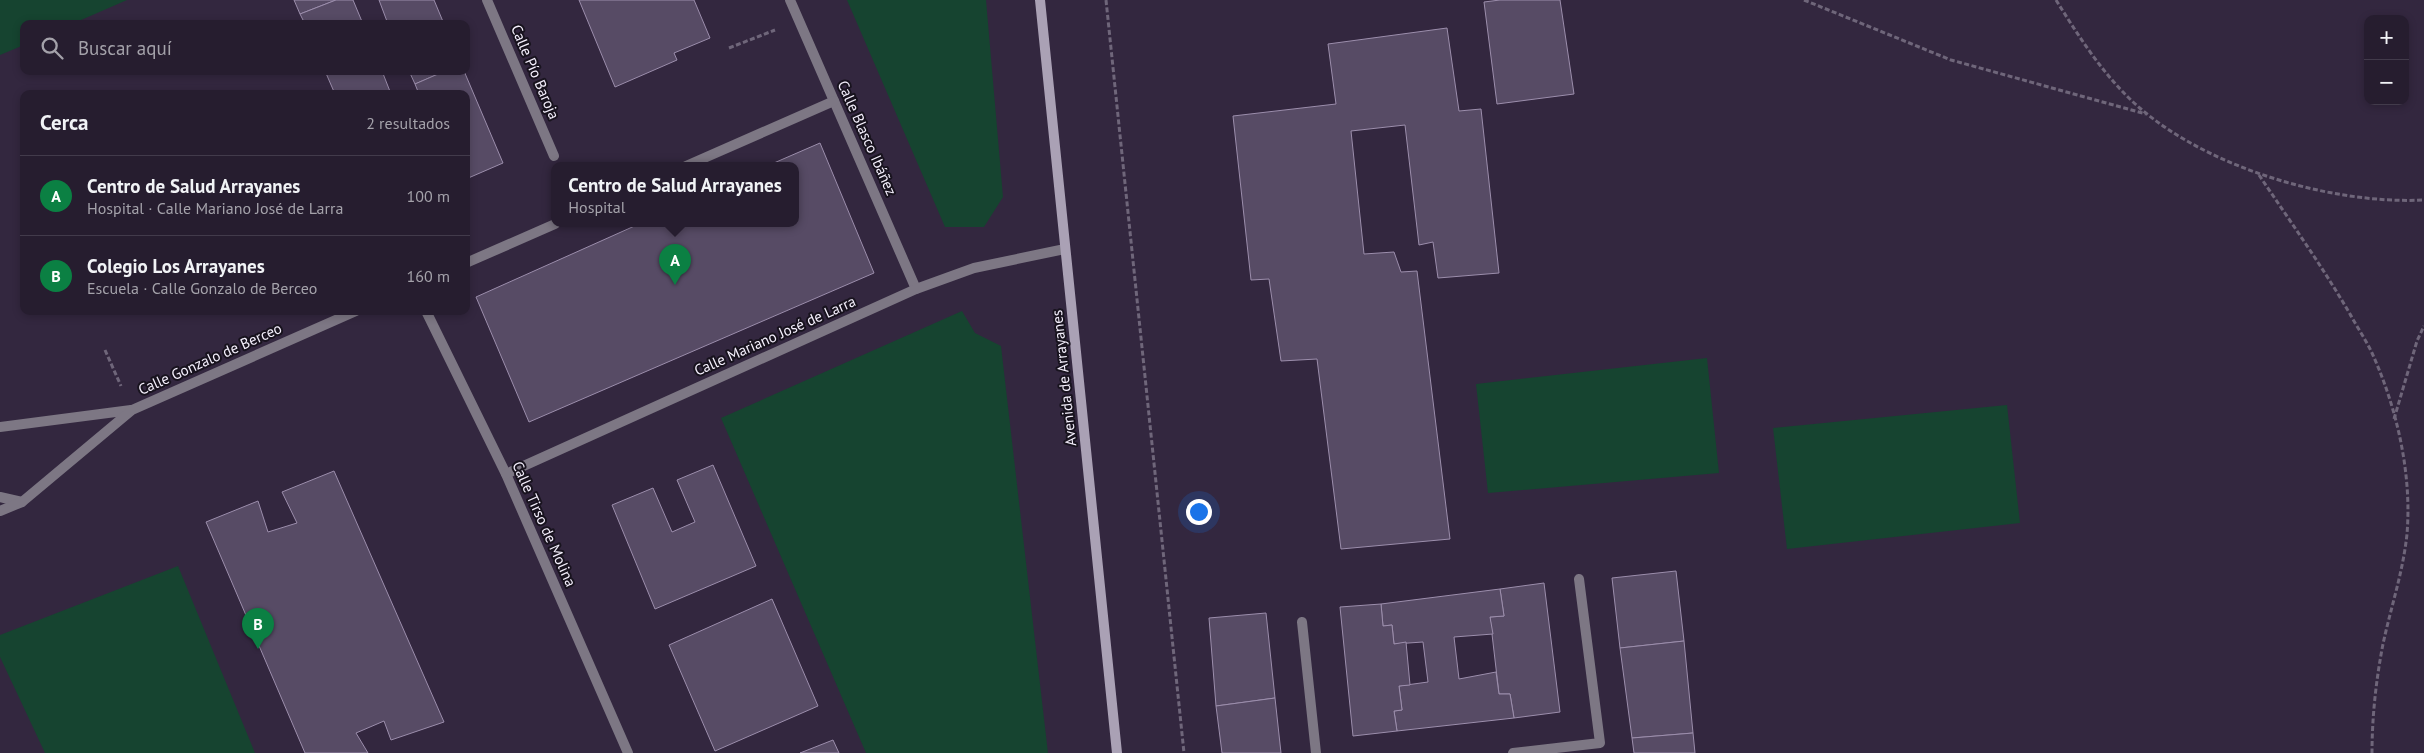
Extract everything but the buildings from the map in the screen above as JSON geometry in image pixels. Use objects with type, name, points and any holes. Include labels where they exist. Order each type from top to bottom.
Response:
[{"type":"street","name":"Calle Pío Baroja","points":[[487,0],[554,156]]},
{"type":"street","name":"Calle Blasco Ibáñez","points":[[790,0],[916,289]]},
{"type":"street","name":"Avenida de Arrayanes","points":[[1040,0],[1117,753]]},
{"type":"street","points":[[695,162],[834,101]]},
{"type":"street","points":[[470,261],[551,226]]},
{"type":"street","name":"Calle Mariano José de Larra","points":[[506,474],[916,289],[974,268],[1065,249]]},
{"type":"street","name":"Calle Gonzalo de Berceo","points":[[0,511],[22,502],[132,410],[347,315]]},
{"type":"street","name":"Calle Tirso de Molina","points":[[428,315],[506,474],[628,753]]},
{"type":"street","name":"Calle Gonzalo de Berceo","points":[[0,427],[132,410]]},
{"type":"street","points":[[0,497],[22,502]]},
{"type":"street","points":[[1513,753],[1600,743],[1579,580]]},
{"type":"street","points":[[1302,622],[1316,753]]},
{"type":"path","points":[[1106,0],[1184,753]]},
{"type":"path","points":[[1804,0],[1951,60],[2148,115]]},
{"type":"path","points":[[2056,0],[2082,42],[2123,92],[2148,115],[2188,141],[2259,175],[2314,189],[2358,197],[2401,201],[2424,200]]},
{"type":"path","points":[[729,48],[799,21]]},
{"type":"path","points":[[2259,175],[2338,293],[2372,353],[2402,450],[2408,496],[2407,533],[2401,574],[2383,644],[2372,726],[2372,753]]},
{"type":"path","points":[[2394,420],[2424,326]]},
{"type":"path","points":[[106,350],[132,410]]},
{"type":"green space","points":[[0,0],[127,0],[81,20],[20,20],[20,47],[0,55]]},
{"type":"green space","points":[[847,0],[986,0],[1003,197],[984,227],[945,227]]},
{"type":"green space","points":[[962,311],[975,333],[1001,346],[1048,753],[866,753],[721,418]]},
{"type":"green space","points":[[1707,358],[1719,473],[1488,493],[1476,384]]},
{"type":"green space","points":[[2007,405],[2020,523],[1787,549],[1773,428]]},
{"type":"green space","points":[[178,566],[255,753],[45,753],[0,657],[0,635]]},
{"type":"place","name":"Centro de Salud Arrayanes","points":[[675,285]]},
{"type":"place","name":"Colegio Los Arrayanes","points":[[258,649]]}]
